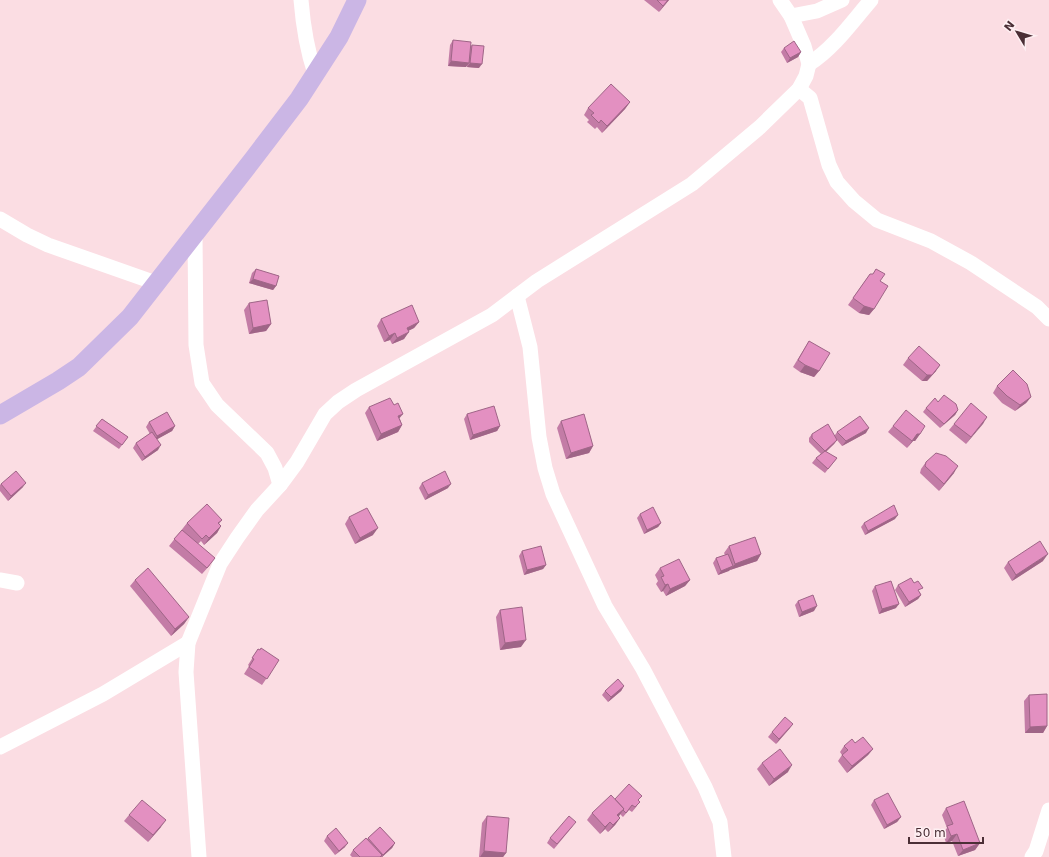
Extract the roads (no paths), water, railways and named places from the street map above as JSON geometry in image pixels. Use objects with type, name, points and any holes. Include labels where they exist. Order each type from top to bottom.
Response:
[{"type":"main road","points":[[0,415],[58,381],[79,366],[130,317],[290,111],[339,37],[357,0]]},
{"type":"street","points":[[301,0],[308,52],[315,74]]},
{"type":"street","points":[[199,857],[186,672],[188,643],[220,564],[237,538],[257,510],[280,485],[297,462],[325,414],[338,402],[356,390],[492,315],[537,281],[692,184],[760,127],[799,89],[806,76],[809,64],[804,46],[791,16],[780,0]]},
{"type":"street","points":[[791,16],[817,11],[842,0]]},
{"type":"street","points":[[809,64],[832,45],[871,0]]},
{"type":"street","points":[[799,89],[810,98],[829,165],[837,182],[854,201],[877,220],[931,241],[971,263],[1037,307],[1049,319]]},
{"type":"street","points":[[0,219],[27,235],[48,245],[156,283]]},
{"type":"street","points":[[195,234],[196,345],[202,383],[217,406],[267,453],[275,468],[280,485]]},
{"type":"street","points":[[517,296],[530,348],[539,437],[545,468],[553,494],[605,606],[643,669],[705,787],[720,822],[724,857]]},
{"type":"street","points":[[0,580],[17,584]]},
{"type":"street","points":[[0,747],[102,694],[188,643]]},
{"type":"street","points":[[1032,857],[1036,851],[1049,810]]}]
